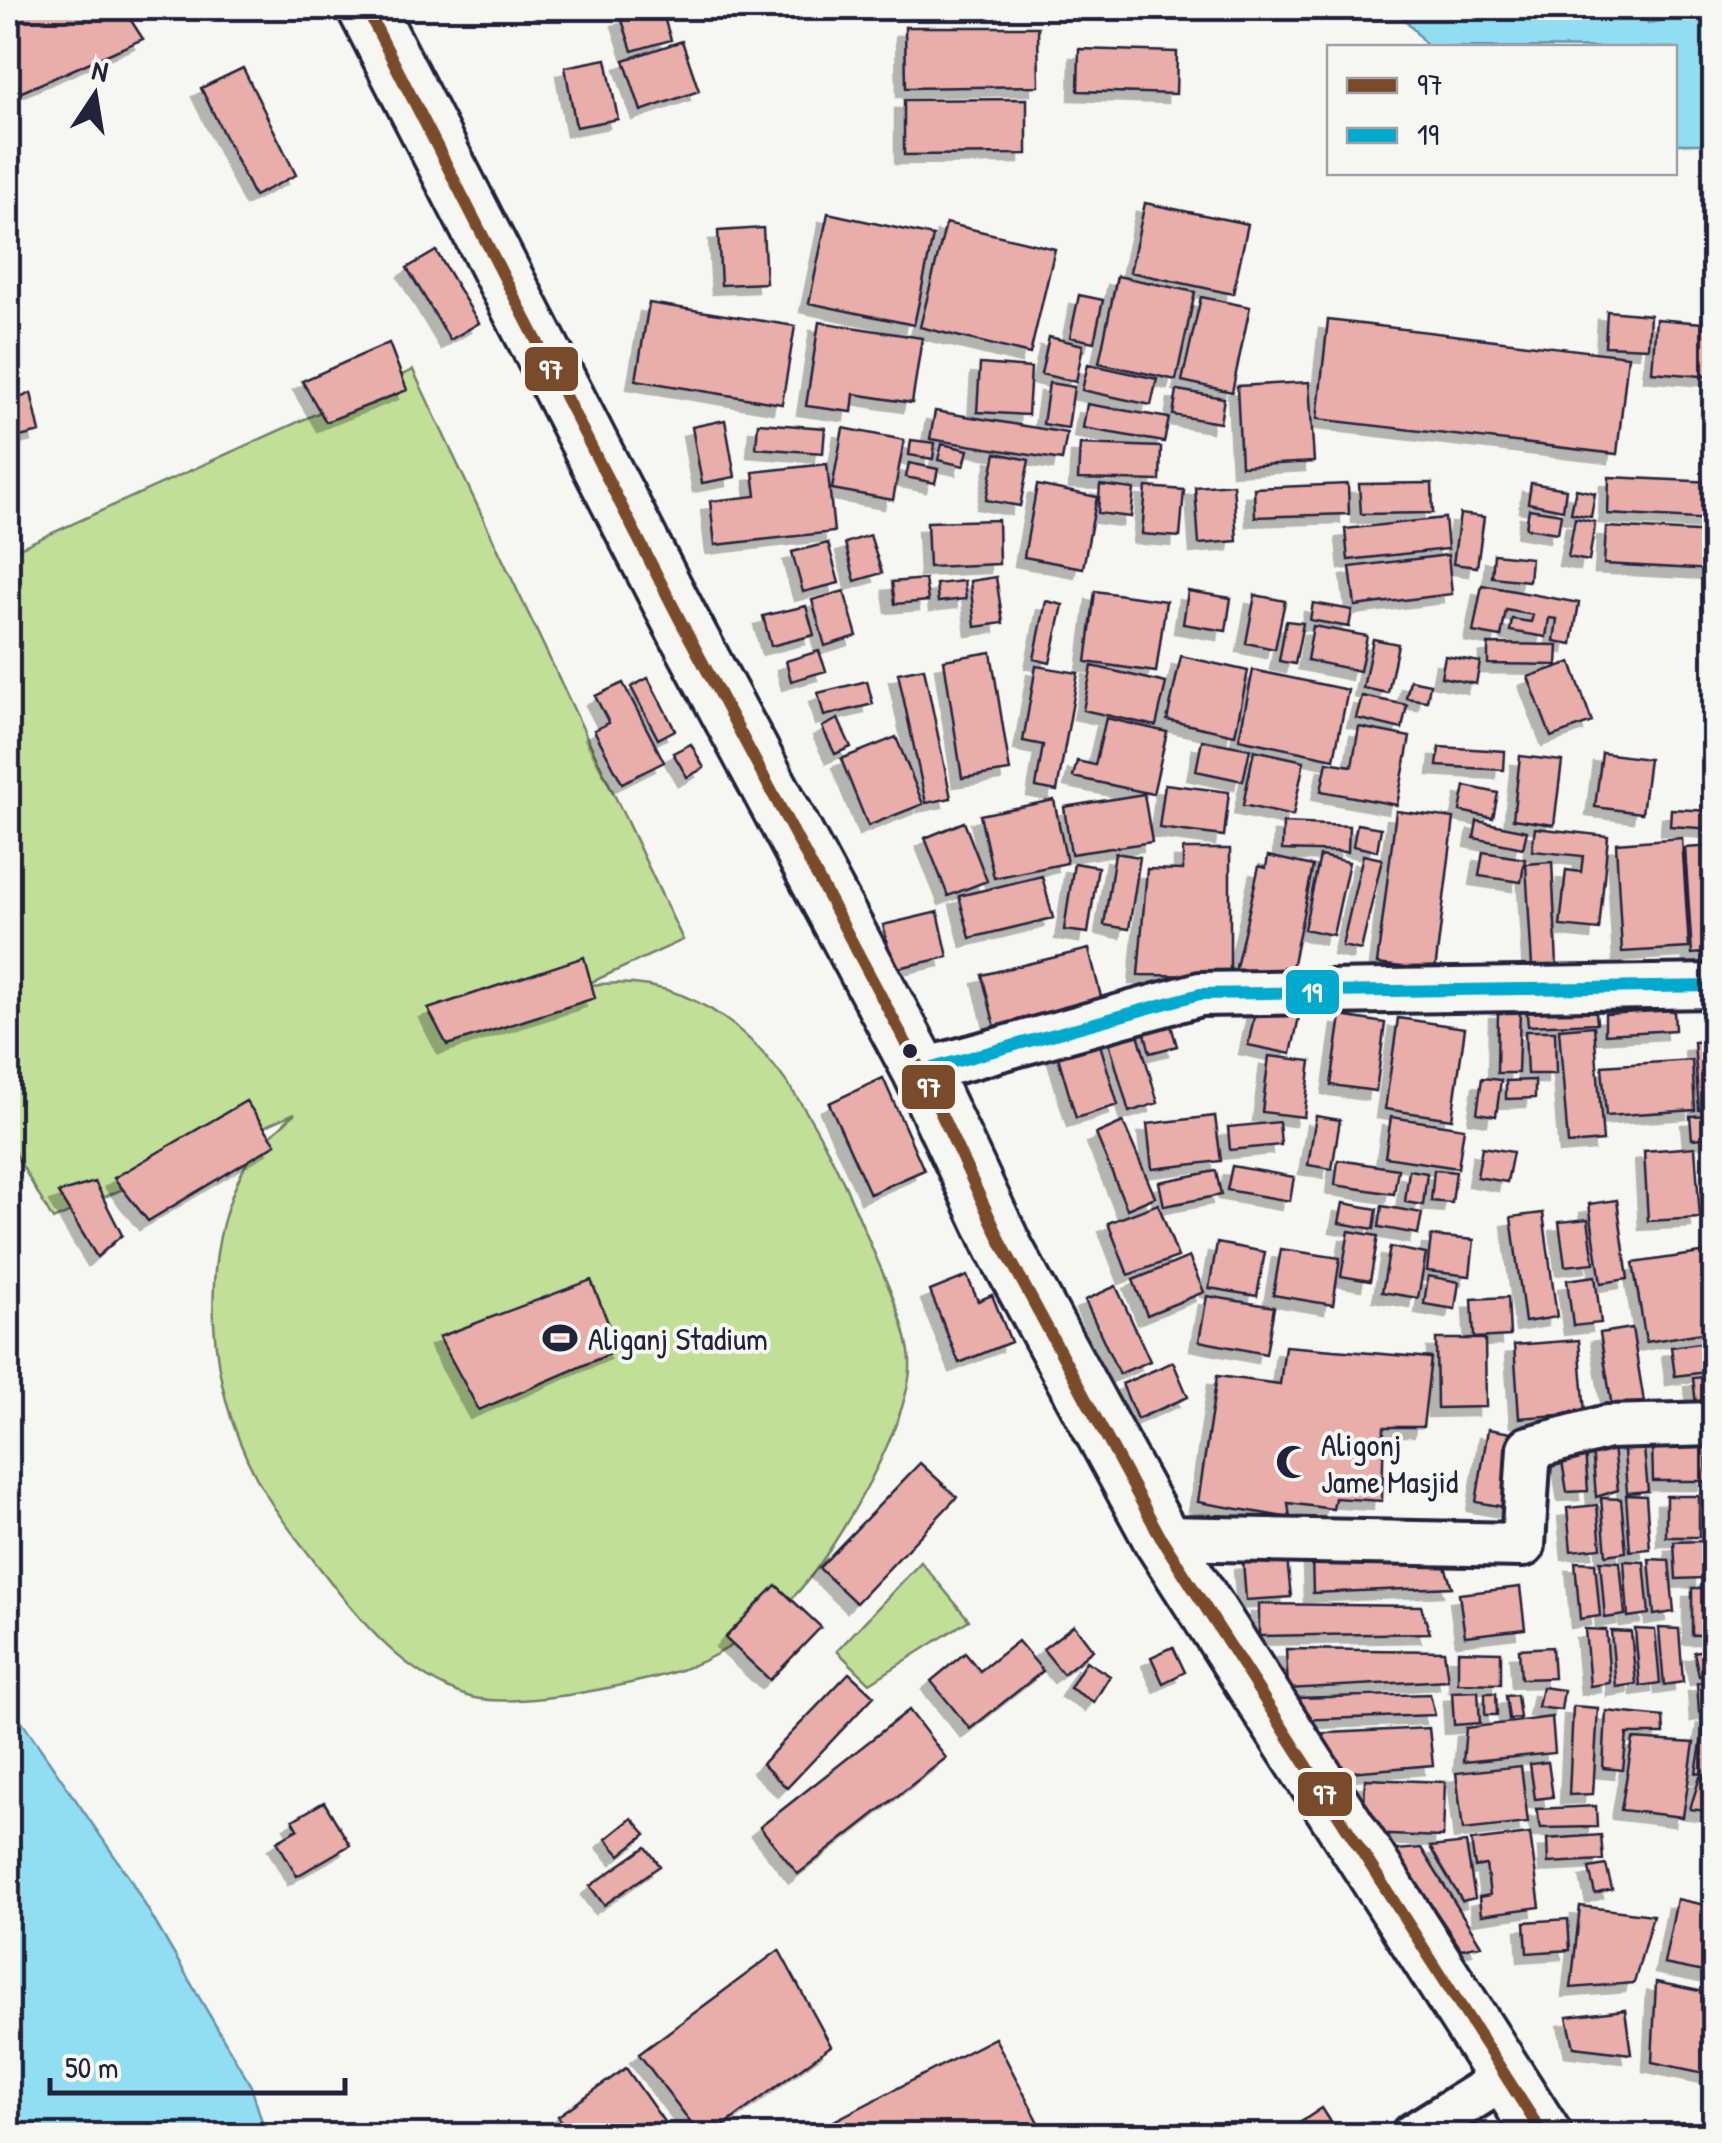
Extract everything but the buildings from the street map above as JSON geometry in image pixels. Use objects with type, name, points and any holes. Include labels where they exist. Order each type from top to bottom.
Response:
[{"type":"highway","points":[[366,8],[680,620],[921,1071],[1004,1246],[1160,1538],[1544,2136]]},
{"type":"street","points":[[921,1071],[1200,994],[1714,986]]},
{"type":"street","points":[[1160,1538],[1523,1545],[1528,1448],[1608,1428],[1714,1424]]},
{"type":"street","points":[[1412,2136],[1506,2078]]},
{"type":"green space","points":[[413,370],[683,940],[583,986],[638,984],[687,997],[729,1022],[765,1056],[796,1096],[847,1189],[893,1297],[910,1360],[900,1414],[870,1482],[832,1546],[786,1604],[747,1636],[689,1667],[610,1688],[544,1698],[487,1700],[467,1696],[425,1676],[388,1647],[355,1613],[289,1528],[263,1490],[240,1441],[218,1364],[214,1283],[219,1243],[244,1168],[295,1113],[53,1220],[8,1141],[8,553]]},
{"type":"green space","points":[[921,1562],[969,1620],[870,1683],[837,1651]]},
{"type":"water","points":[[1396,8],[1644,8],[1648,23],[1714,12],[1714,144],[1677,144],[1677,45],[1426,45]]},
{"type":"water","points":[[8,1701],[130,1879],[251,2086],[266,2135],[8,2135]]},
{"type":"transit line","name":"97","points":[[366,8],[680,620],[921,1071],[1003,1246],[1161,1538],[1544,2136]]},
{"type":"transit line","name":"19","points":[[921,1071],[1200,994],[1714,986]]},
{"type":"place","name":"Aliganj Stadium","points":[[560,1338]]},
{"type":"place","name":"Aligonj Jame Masjid","points":[[1293,1462]]}]
